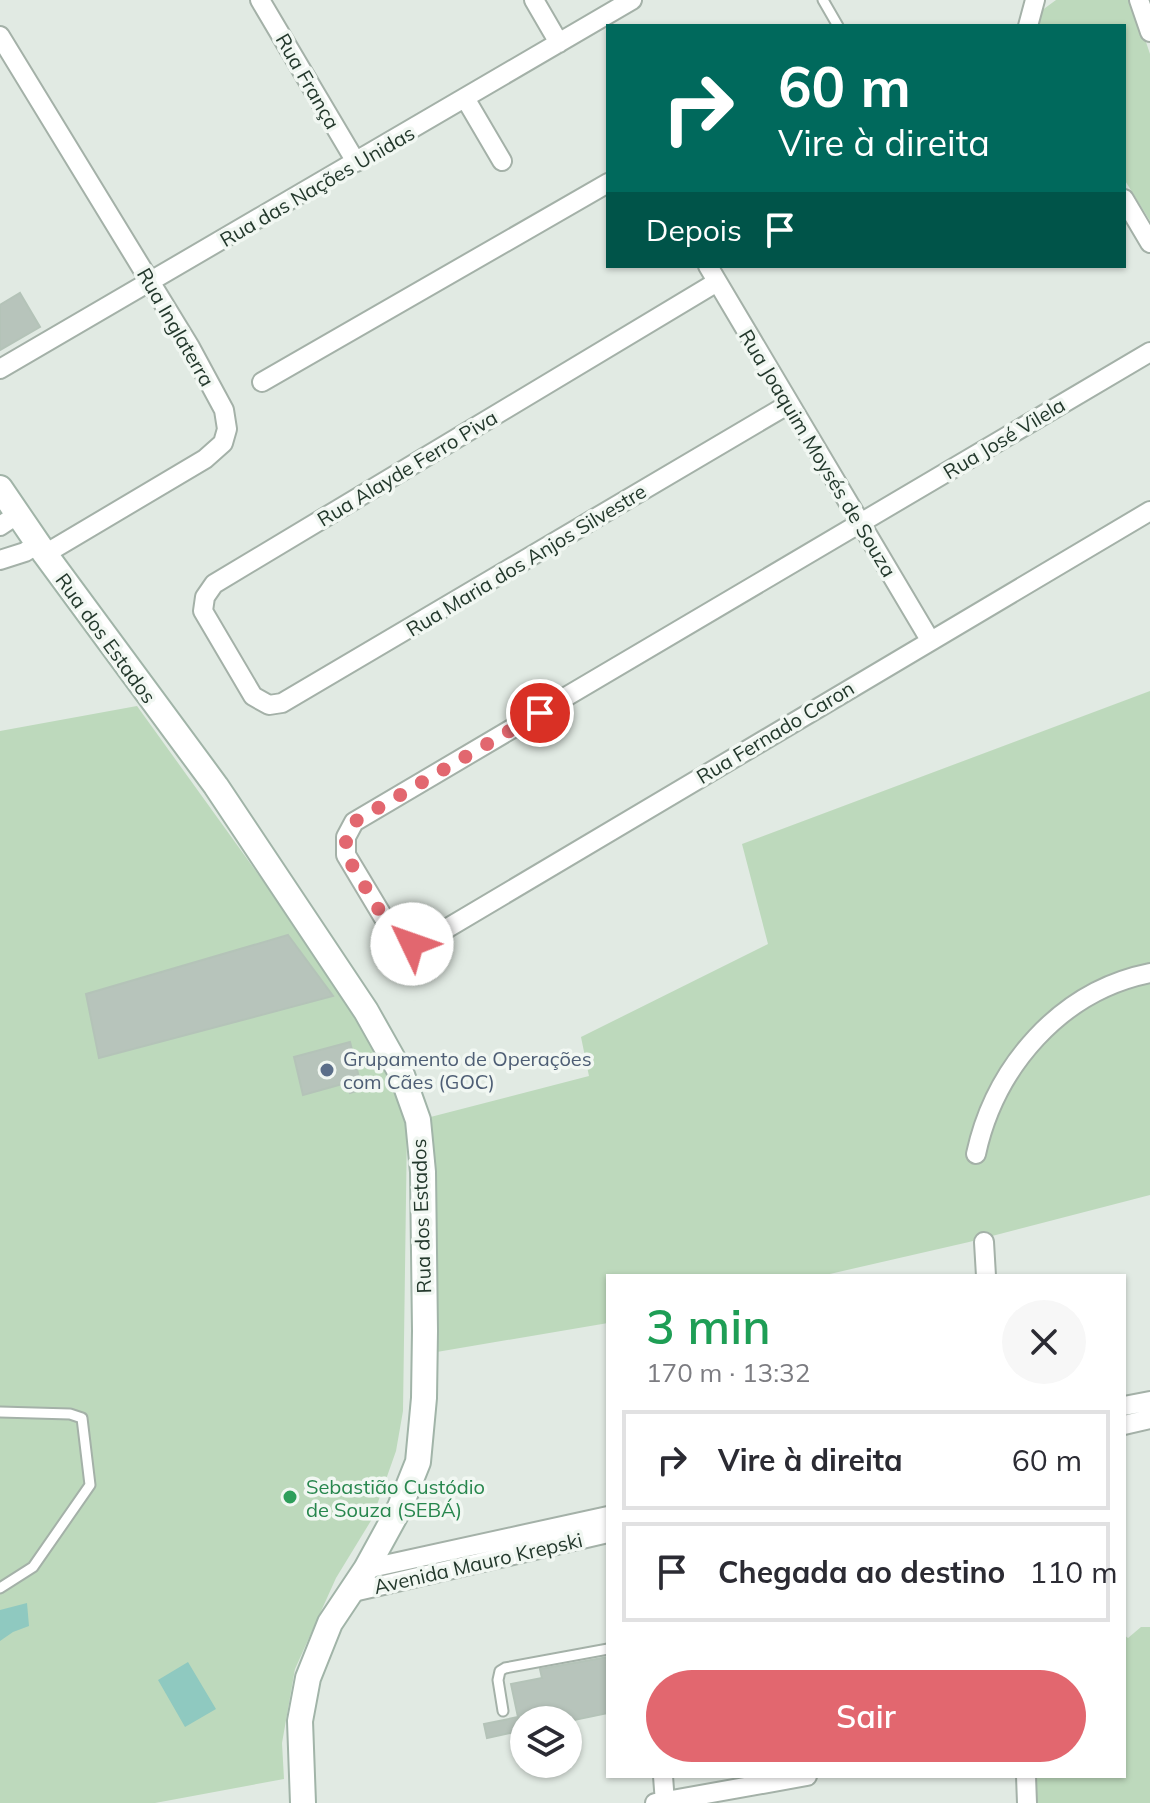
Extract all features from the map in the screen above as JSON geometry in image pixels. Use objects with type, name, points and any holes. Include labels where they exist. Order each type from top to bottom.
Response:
[{"type":"street","name":"Rua França","points":[[260,0],[356,162]]},
{"type":"street","points":[[534,0],[559,43]]},
{"type":"street","name":"Rua das Nações Unidas","points":[[0,369],[632,0]]},
{"type":"street","points":[[1029,24],[1035,0]]},
{"type":"street","points":[[1139,0],[1150,32]]},
{"type":"street","name":"Rua Inglaterra","points":[[0,36],[152,283],[224,410],[227,429],[223,443],[205,459],[42,549]]},
{"type":"street","points":[[465,98],[502,161]]},
{"type":"street","points":[[262,382],[606,184]]},
{"type":"street","points":[[1126,202],[1150,243]]},
{"type":"street","name":"Rua Joaquim Moysés de Souza","points":[[713,274],[930,640]]},
{"type":"street","name":"Rua Alayde Ferro Piva","points":[[259,701],[253,696],[203,611],[205,597],[214,584],[713,274]]},
{"type":"street","name":"Rua José Vilela","points":[[399,938],[391,930],[346,855],[346,837],[354,822],[1150,352]]},
{"type":"street","name":"Rua Maria dos Anjos Silvestre","points":[[259,701],[269,705],[282,703],[789,404]]},
{"type":"street","name":"Rua dos Estados","points":[[0,488],[9,520],[42,549],[216,786],[366,1011],[402,1075],[418,1120],[423,1172],[425,1331],[424,1398],[418,1462],[400,1507],[366,1569],[330,1623],[308,1678],[300,1721],[303,1803]]},
{"type":"street","name":"Rua Fernado Caron","points":[[399,938],[412,944],[424,942],[1150,511]]},
{"type":"street","points":[[0,560],[42,549]]},
{"type":"street","points":[[976,1154],[992,1100],[1037,1036],[1079,1001],[1108,986],[1150,973]]},
{"type":"street","points":[[984,1242],[986,1274]]},
{"type":"street","points":[[1126,1406],[1150,1401]]},
{"type":"street","points":[[1126,1425],[1150,1419]]},
{"type":"street","name":"Avenida Mauro Krepski","points":[[366,1569],[606,1516]]},
{"type":"street","name":"Avenida Mauro Krepski","points":[[349,1593],[606,1533]]},
{"type":"street","points":[[663,1778],[661,1802],[796,1778]]},
{"type":"street","points":[[1026,1778],[1027,1803]]},
{"type":"lane","points":[[823,0],[837,24]]},
{"type":"lane","points":[[0,1412],[70,1414],[82,1418],[90,1485],[33,1567],[0,1588]]},
{"type":"lane","points":[[503,1711],[498,1680],[500,1671],[505,1668],[606,1649]]},
{"type":"green space","points":[[1056,0],[1132,0],[1150,54],[1150,221],[1126,182],[1126,24],[1038,24],[1041,11]]},
{"type":"green space","points":[[1150,691],[1150,1195],[830,1274],[606,1274],[606,1323],[425,1354],[415,1121],[589,1076],[581,1037],[768,944],[742,844]]},
{"type":"green space","points":[[137,706],[366,1024],[403,1105],[407,1128],[403,1411],[396,1451],[372,1519],[336,1578],[295,1669],[282,1743],[284,1779],[155,1803],[0,1803],[0,731]]},
{"type":"green space","points":[[1141,1627],[1150,1627],[1150,1803],[1027,1803],[1023,1778],[1126,1778],[1126,1636]]},
{"type":"water","points":[[27,1603],[29,1626],[0,1641],[0,1610]]},
{"type":"water","points":[[188,1662],[216,1709],[185,1727],[158,1680]]},
{"type":"building","points":[[20,293],[40,327],[0,350],[0,305]]},
{"type":"building","points":[[288,935],[333,996],[99,1058],[86,994]]},
{"type":"building","name":"Grupamento de Operações com Cães (GOC)","points":[[350,1042],[362,1089],[350,1093],[346,1083],[303,1095],[294,1057]]},
{"type":"building","points":[[606,1657],[606,1713],[582,1718],[582,1706],[516,1706],[511,1684],[542,1678],[540,1669]]},
{"type":"building","points":[[510,1719],[510,1733],[487,1738],[484,1724]]},
{"type":"place","name":"Grupamento de Operações com Cães (GOC)","points":[[327,1070]]},
{"type":"place","name":"Sebastião Custódio de Souza (SEBÁ)","points":[[290,1497]]},
{"type":"route","points":[[412,944],[391,930],[346,855],[346,837],[354,822],[540,713]]}]
